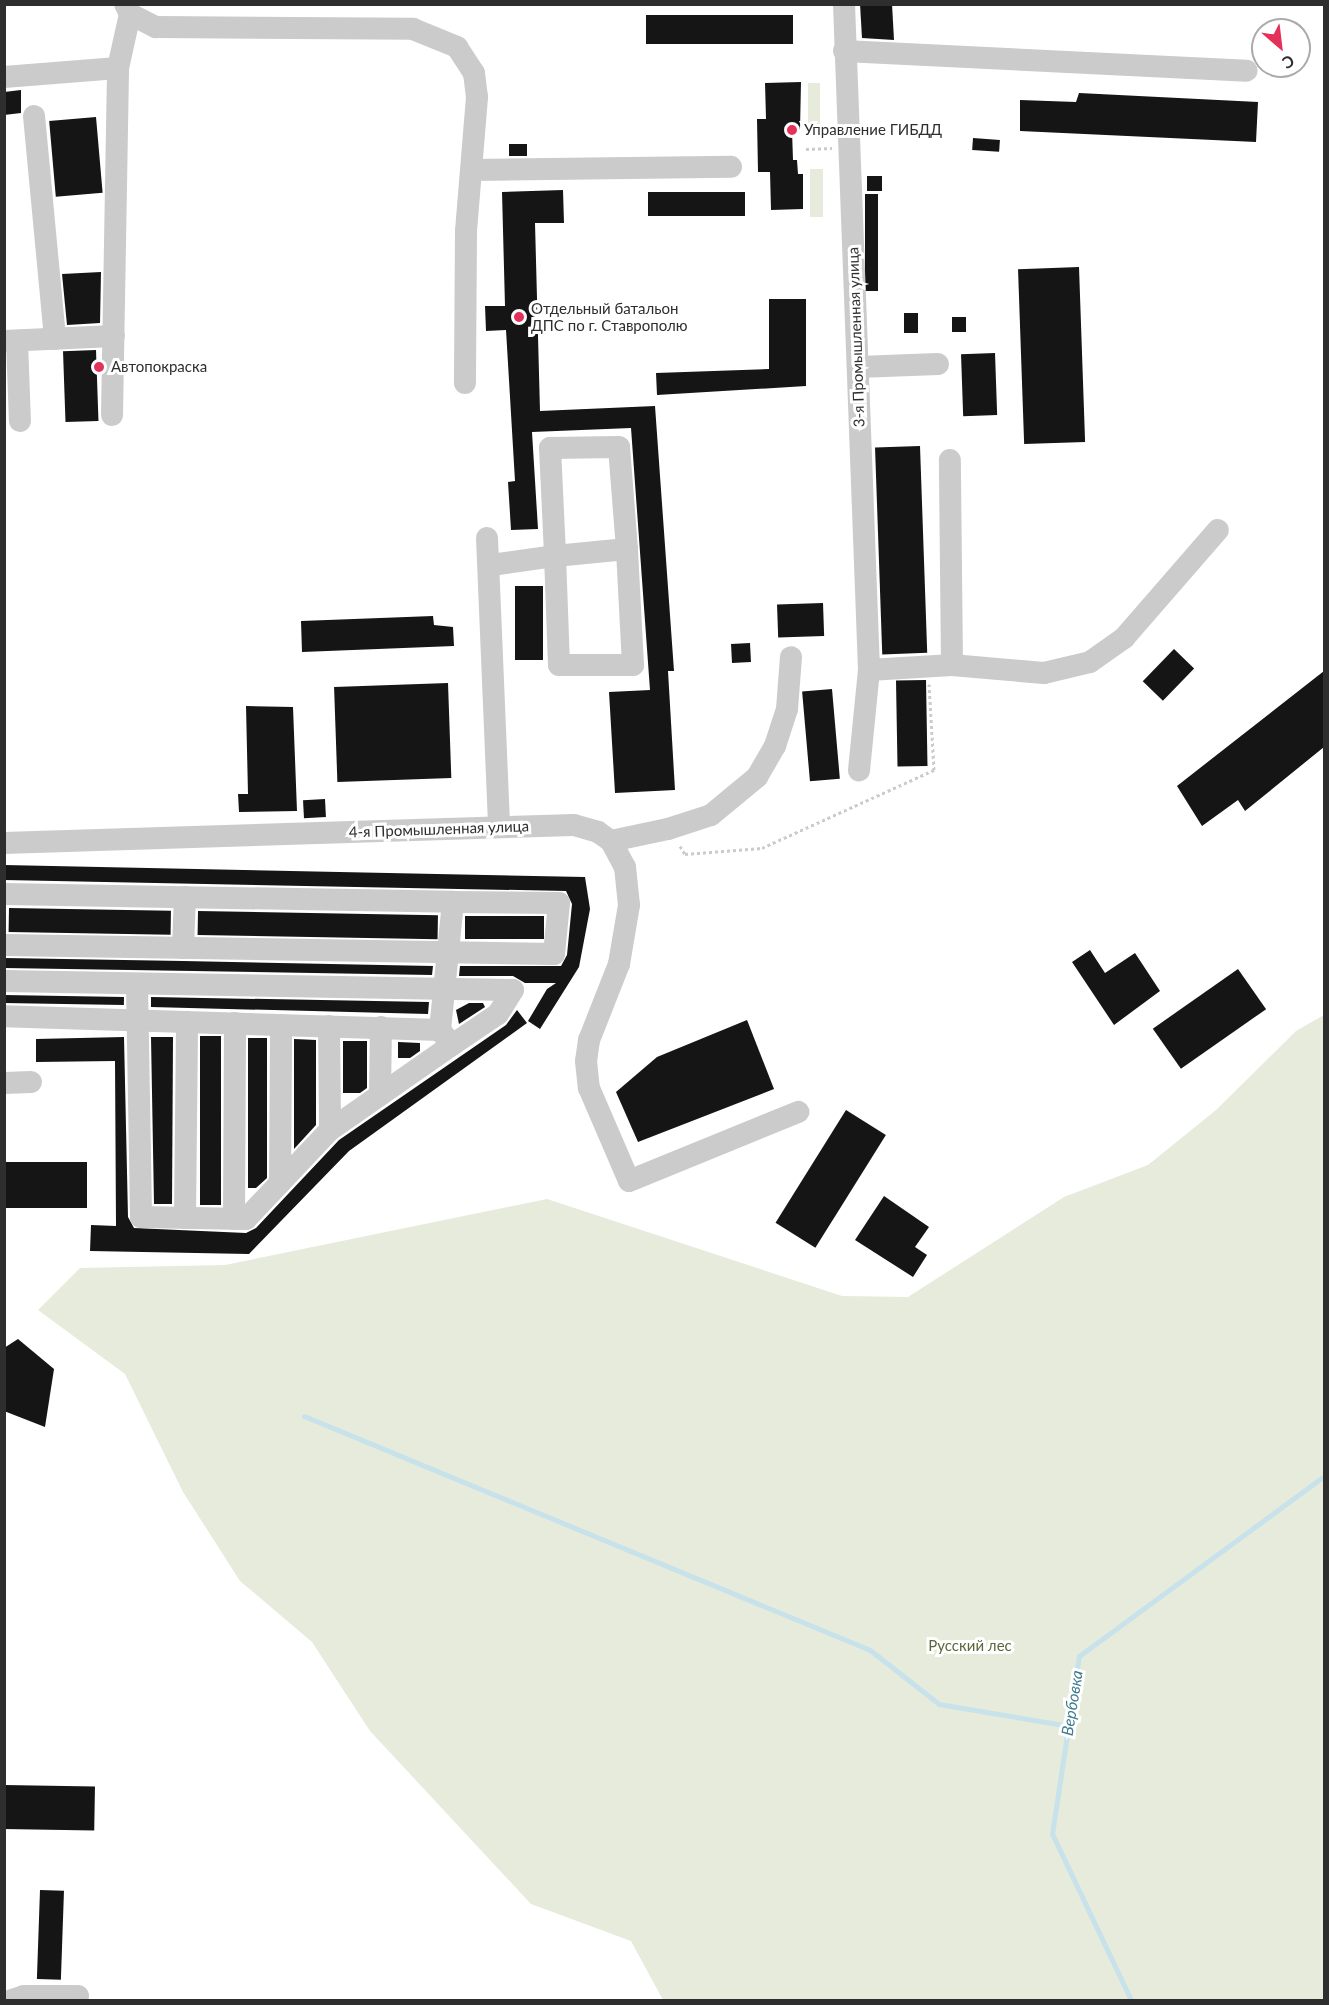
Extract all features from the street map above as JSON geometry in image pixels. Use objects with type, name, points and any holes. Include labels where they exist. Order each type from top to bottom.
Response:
[{"type":"street","name":"3-я Промышленная улица","points":[[844,4],[869,670],[859,771]]},
{"type":"street","points":[[112,415],[118,68],[128,10],[156,27],[412,28],[441,37],[457,47],[474,73],[477,97],[466,231],[465,383]]},
{"type":"street","points":[[844,51],[1247,71]]},
{"type":"street","points":[[4,77],[118,68]]},
{"type":"street","points":[[34,116],[55,339]]},
{"type":"street","points":[[472,170],[731,167]]},
{"type":"street","points":[[20,421],[11,341],[114,336]]},
{"type":"street","points":[[858,367],[938,364]]},
{"type":"street","points":[[619,447],[633,665],[559,665],[555,556],[550,448],[619,447]]},
{"type":"street","points":[[950,460],[952,665]]},
{"type":"street","points":[[869,670],[952,665],[1044,673],[1090,662],[1124,638],[1218,530]]},
{"type":"street","points":[[487,538],[491,565],[498,827]]},
{"type":"street","points":[[491,565],[627,549]]},
{"type":"street","points":[[791,657],[787,709],[775,746],[757,777],[711,815],[668,829],[611,841],[630,885],[627,933],[589,1040],[589,1088],[629,1181],[798,1112]]},
{"type":"street","name":"4-я Промышленная улица","points":[[4,843],[574,825],[598,832],[611,841]]},
{"type":"street","points":[[4,894],[559,903],[554,954],[5,945]]},
{"type":"street","points":[[183,948],[185,897]]},
{"type":"street","points":[[446,1037],[444,992],[453,902]]},
{"type":"street","points":[[4,981],[444,992],[513,990],[498,1014],[446,1037],[380,1095],[330,1130],[246,1219],[234,1219],[141,1216],[137,985]]},
{"type":"street","points":[[374,990],[380,1095]]},
{"type":"street","points":[[4,1016],[377,1028],[446,1037]]},
{"type":"street","points":[[185,1218],[187,1022]]},
{"type":"street","points":[[234,1219],[235,1023]]},
{"type":"street","points":[[280,1184],[281,1025]]},
{"type":"street","points":[[329,1026],[330,1130]]},
{"type":"street","points":[[4,1083],[31,1083]]},
{"type":"street","points":[[12,2001],[24,1996],[78,1996]]},
{"type":"path","points":[[668,829],[685,854],[762,848],[934,770],[928,667]]},
{"type":"green space","points":[[808,83],[820,83],[820,135],[808,135]]},
{"type":"green space","points":[[810,169],[823,169],[823,217],[810,217]]},
{"type":"green space","name":"Русский лес","points":[[1324,1015],[1324,2000],[663,2000],[631,1941],[531,1904],[370,1731],[312,1642],[240,1581],[183,1492],[125,1374],[38,1310],[80,1268],[225,1265],[547,1199],[842,1296],[908,1297],[1064,1197],[1148,1165],[1216,1110],[1296,1031]]},
{"type":"building","points":[[860,4],[892,4],[894,40],[862,38]]},
{"type":"building","points":[[646,15],[793,15],[793,44],[646,44]]},
{"type":"building","points":[[801,82],[800,130],[792,130],[793,160],[797,160],[798,174],[803,174],[803,209],[771,210],[770,172],[758,172],[757,119],[766,119],[765,83]]},
{"type":"building","points":[[21,90],[21,113],[4,115],[4,92]]},
{"type":"building","points":[[1079,93],[1258,102],[1256,142],[1020,131],[1020,100],[1076,102]]},
{"type":"building","points":[[96,117],[103,193],[56,197],[49,121]]},
{"type":"building","points":[[973,138],[1000,140],[999,152],[972,150]]},
{"type":"building","points":[[509,144],[527,144],[527,156],[509,156]]},
{"type":"building","points":[[867,176],[882,176],[882,191],[867,191]]},
{"type":"building","points":[[563,190],[564,223],[535,223],[540,411],[655,406],[674,671],[668,671],[675,790],[615,793],[609,692],[650,690],[631,428],[532,432],[538,529],[511,530],[508,482],[515,481],[506,330],[486,331],[485,306],[505,306],[502,192]]},
{"type":"building","points":[[648,192],[745,192],[745,216],[648,216]]},
{"type":"building","points":[[865,194],[878,194],[878,291],[865,291]]},
{"type":"building","points":[[1079,267],[1085,442],[1024,444],[1018,269]]},
{"type":"building","points":[[101,272],[100,323],[67,325],[62,274]]},
{"type":"building","points":[[769,299],[806,299],[806,386],[657,395],[656,373],[769,369]]},
{"type":"building","points":[[904,313],[918,313],[918,333],[904,333]]},
{"type":"building","points":[[952,317],[966,317],[966,332],[952,332]]},
{"type":"building","points":[[96,350],[98,421],[65,422],[63,351]]},
{"type":"building","points":[[995,353],[997,415],[963,416],[961,354]]},
{"type":"building","points":[[920,446],[927,653],[882,654],[875,448]]},
{"type":"building","points":[[515,586],[543,586],[543,660],[515,660]]},
{"type":"building","points":[[823,603],[824,636],[778,638],[777,605]]},
{"type":"building","points":[[433,616],[434,625],[453,627],[454,646],[302,652],[301,621]]},
{"type":"building","points":[[750,643],[751,662],[732,663],[731,644]]},
{"type":"building","points":[[1174,649],[1194,668],[1163,701],[1143,681]]},
{"type":"building","points":[[1324,671],[1324,747],[1245,811],[1238,800],[1202,826],[1177,786]]},
{"type":"building","points":[[926,680],[928,766],[898,767],[896,681]]},
{"type":"building","points":[[448,683],[451,778],[337,782],[334,687]]},
{"type":"building","points":[[832,689],[840,779],[810,781],[802,692]]},
{"type":"building","points":[[246,706],[293,707],[297,811],[239,812],[238,794],[248,794]]},
{"type":"building","points":[[325,799],[326,817],[304,818],[303,800]]},
{"type":"building","points":[[4,865],[585,877],[590,909],[579,967],[540,1029],[528,1021],[547,989],[556,983],[525,983],[513,976],[459,976],[460,966],[561,966],[567,955],[572,904],[566,891],[4,880]]},
{"type":"building","points":[[9,908],[171,911],[171,935],[9,932]]},
{"type":"building","points":[[198,911],[438,915],[438,939],[198,935]]},
{"type":"building","points":[[465,916],[544,916],[544,939],[465,939]]},
{"type":"building","points":[[1090,950],[1105,973],[1135,953],[1160,991],[1114,1025],[1072,962]]},
{"type":"building","points":[[4,958],[433,966],[432,975],[4,968]]},
{"type":"building","points":[[1238,969],[1266,1009],[1181,1069],[1153,1029]]},
{"type":"building","points":[[4,995],[124,997],[124,1005],[4,1003]]},
{"type":"building","points":[[151,997],[429,1002],[428,1014],[151,1007]]},
{"type":"building","points":[[469,1003],[483,1003],[485,1007],[459,1024],[456,1010]]},
{"type":"building","points":[[517,1010],[527,1023],[349,1151],[249,1254],[90,1251],[91,1225],[116,1226],[115,1061],[36,1062],[36,1039],[124,1037],[128,1217],[134,1228],[246,1233],[256,1228],[339,1140],[506,1025]]},
{"type":"building","points":[[747,1020],[774,1089],[638,1142],[616,1092],[657,1057]]},
{"type":"building","points":[[200,1036],[221,1036],[221,1205],[200,1205]]},
{"type":"building","points":[[151,1037],[173,1037],[172,1204],[154,1204]]},
{"type":"building","points":[[248,1038],[267,1038],[267,1178],[256,1188],[248,1188]]},
{"type":"building","points":[[294,1039],[316,1040],[316,1125],[294,1149]]},
{"type":"building","points":[[343,1041],[367,1041],[367,1088],[360,1093],[343,1093]]},
{"type":"building","points":[[398,1042],[420,1043],[420,1051],[410,1058],[398,1058]]},
{"type":"building","points":[[846,1110],[886,1135],[815,1248],[776,1223]]},
{"type":"building","points":[[4,1162],[87,1162],[87,1208],[4,1208]]},
{"type":"building","points":[[884,1196],[929,1227],[915,1247],[927,1255],[913,1277],[855,1240]]},
{"type":"building","points":[[18,1339],[54,1369],[45,1427],[4,1411],[4,1348]]},
{"type":"building","points":[[4,1785],[95,1787],[94,1831],[4,1829]]},
{"type":"building","points":[[40,1890],[64,1891],[61,1980],[37,1979]]},
{"type":"waterway","points":[[304,1416],[870,1650],[939,1704],[1069,1726]]},
{"type":"waterway","name":"Вербовка","points":[[1131,2000],[1052,1834],[1079,1656],[1324,1476]]},
{"type":"place","name":"Управление ГИБДД","points":[[792,130]]},
{"type":"place","name":"Отдельный батальон ДПС по г. Ставрополю","points":[[519,317]]},
{"type":"place","name":"Автопокраска","points":[[99,367]]}]
